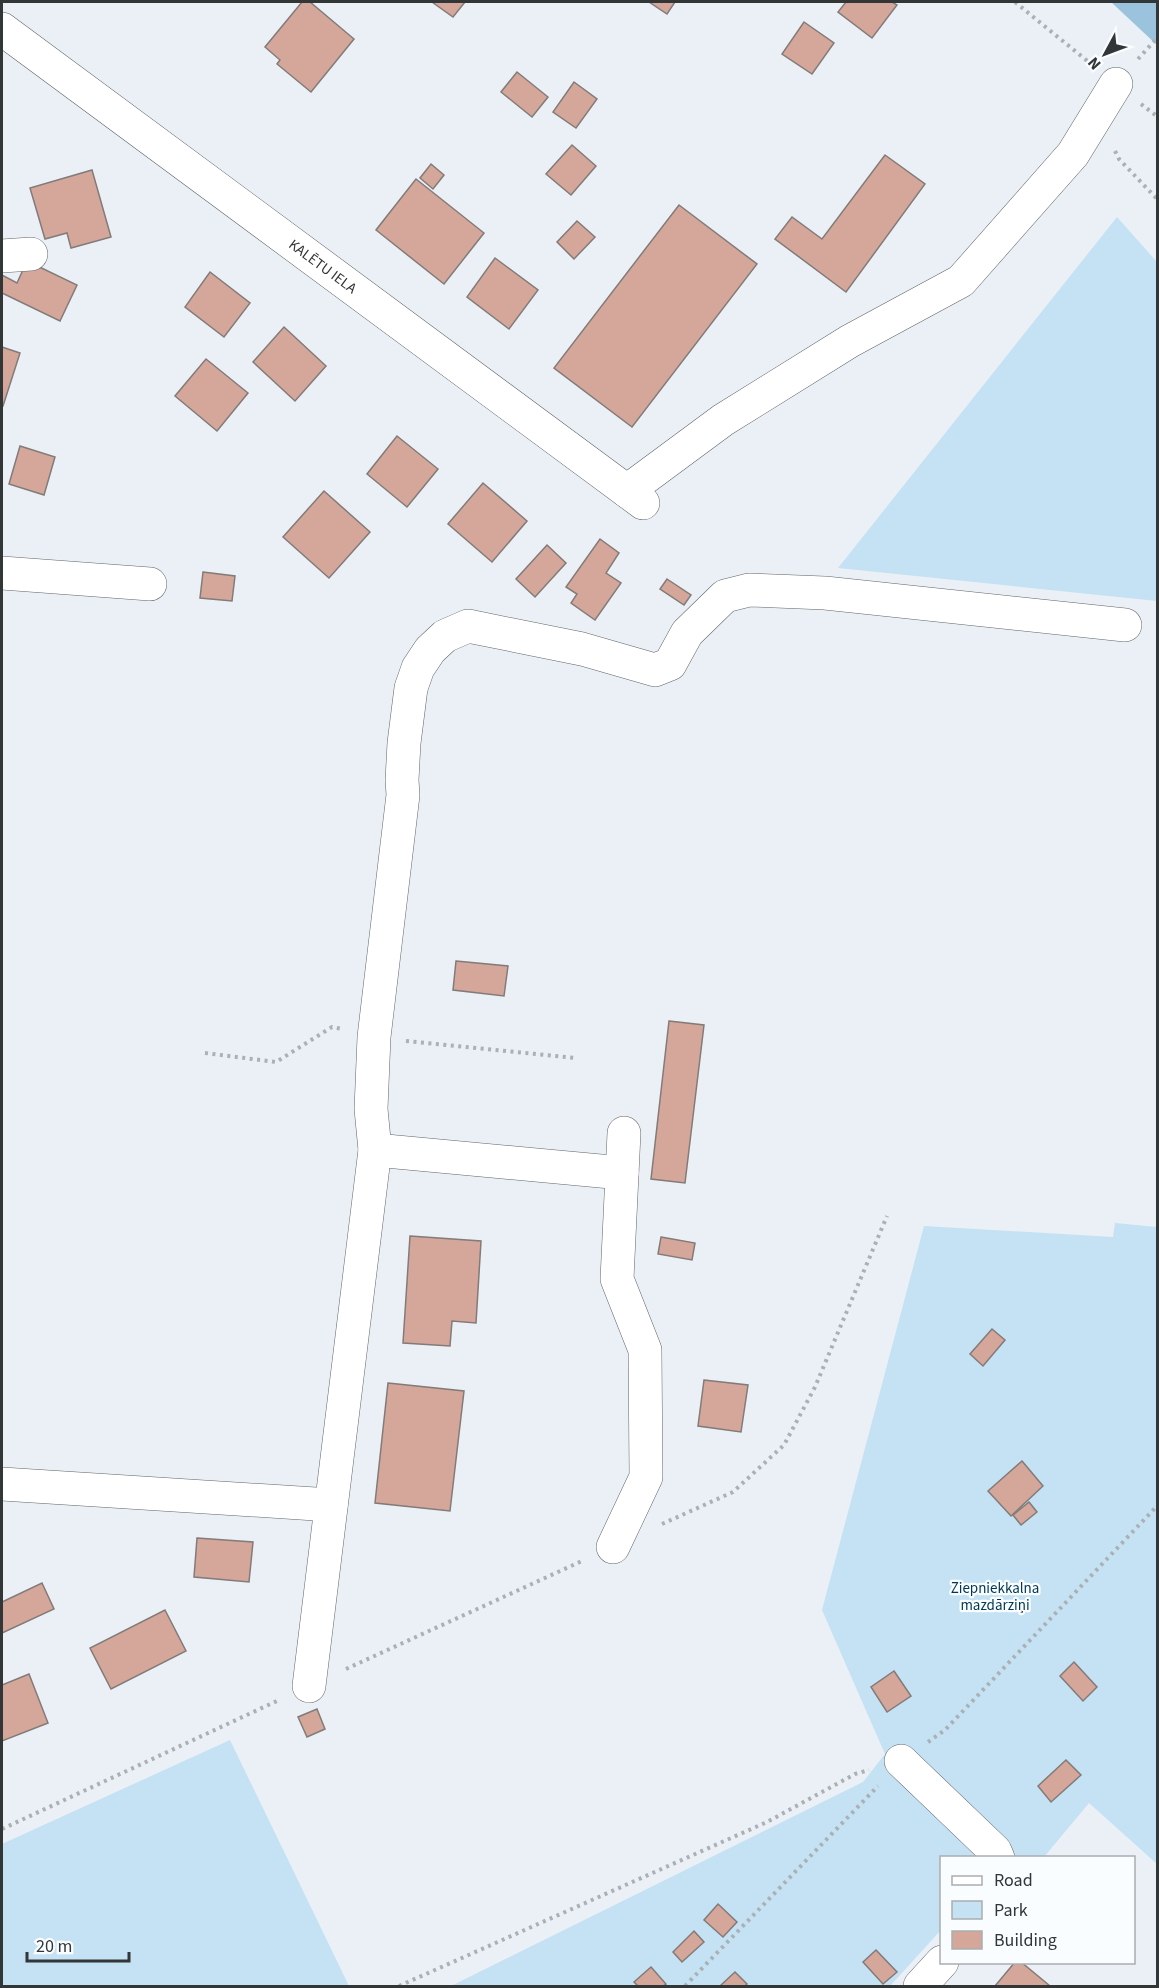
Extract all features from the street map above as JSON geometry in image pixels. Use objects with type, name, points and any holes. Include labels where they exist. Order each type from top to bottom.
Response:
[{"type":"street","name":"KALĒTU IELA","points":[[2,29],[635,497],[742,408],[850,341],[961,281],[1073,154],[1098,115]]},
{"type":"street","points":[[1098,115],[1116,84]]},
{"type":"street","points":[[2,573],[150,584]]},
{"type":"street","points":[[309,1686],[375,1150],[371,1109],[374,1037],[403,795],[404,743],[411,688],[418,668],[430,650],[445,636],[468,626],[582,649],[655,670],[670,664],[687,633],[725,596],[749,590],[825,593],[1125,625]]},
{"type":"street","points":[[613,1546],[646,1477],[645,1350],[616,1279],[624,1133]]},
{"type":"street","points":[[375,1150],[622,1173]]},
{"type":"street","points":[[2,1484],[332,1505]]},
{"type":"street","points":[[902,1761],[998,1856]]},
{"type":"street","points":[[920,1986],[940,1964]]},
{"type":"path","points":[[1015,2],[1158,117]]},
{"type":"path","points":[[1098,115],[1119,159],[1158,200]]},
{"type":"path","points":[[205,1053],[276,1062],[332,1027],[374,1037],[575,1058]]},
{"type":"path","points":[[2,1829],[733,1492],[784,1445],[814,1387],[887,1216]]},
{"type":"path","points":[[399,1986],[767,1822],[855,1774],[902,1761]]},
{"type":"green space","points":[[1117,217],[1157,262],[1157,601],[838,568]]},
{"type":"green space","name":"Ziepniekkalna mazdārziņi","points":[[1115,1223],[1157,1227],[1157,1864],[1089,1803],[1045,1856],[940,1856],[940,1931],[890,1986],[451,1986],[863,1782],[885,1754],[822,1610],[924,1226],[1113,1237]]},
{"type":"green space","points":[[230,1740],[349,1986],[2,1986],[2,1844]]},
{"type":"shaded area","points":[[1111,2],[1157,2],[1157,45]]},
{"type":"building","points":[[302,2],[310,2],[354,39],[311,92],[277,64],[280,60],[265,47]]},
{"type":"building","points":[[432,2],[465,2],[453,17]]},
{"type":"building","points":[[649,2],[675,2],[667,14]]},
{"type":"building","points":[[846,2],[892,2],[897,5],[872,38],[838,12]]},
{"type":"building","points":[[804,22],[834,43],[812,74],[782,54]]},
{"type":"building","points":[[517,72],[548,97],[532,117],[501,92]]},
{"type":"building","points":[[574,82],[597,99],[576,128],[553,112]]},
{"type":"building","points":[[572,145],[596,166],[571,195],[546,174]]},
{"type":"building","points":[[885,155],[925,184],[846,292],[775,239],[792,217],[822,239]]},
{"type":"building","points":[[431,164],[444,175],[433,189],[420,178]]},
{"type":"building","points":[[92,170],[111,237],[71,248],[67,233],[45,239],[30,188]]},
{"type":"building","points":[[416,179],[484,233],[444,284],[376,230]]},
{"type":"building","points":[[679,205],[757,264],[632,427],[554,368]]},
{"type":"building","points":[[577,221],[595,237],[574,259],[557,242]]},
{"type":"building","points":[[495,258],[538,290],[509,329],[467,297]]},
{"type":"building","points":[[27,261],[77,285],[60,321],[2,293],[2,275],[17,283]]},
{"type":"building","points":[[210,272],[250,303],[224,337],[185,307]]},
{"type":"building","points":[[284,327],[326,366],[295,401],[253,362]]},
{"type":"building","points":[[2,347],[20,353],[3,406],[2,406]]},
{"type":"building","points":[[206,359],[248,393],[217,431],[175,396]]},
{"type":"building","points":[[397,436],[438,469],[407,507],[367,474]]},
{"type":"building","points":[[20,446],[55,457],[44,495],[9,484]]},
{"type":"building","points":[[483,483],[527,521],[492,562],[448,524]]},
{"type":"building","points":[[324,491],[370,532],[329,578],[283,537]]},
{"type":"building","points":[[600,539],[619,553],[606,573],[621,583],[595,620],[571,603],[577,594],[566,587]]},
{"type":"building","points":[[547,545],[566,563],[535,597],[516,579]]},
{"type":"building","points":[[203,572],[235,576],[232,601],[200,598]]},
{"type":"building","points":[[667,579],[691,595],[684,605],[660,589]]},
{"type":"building","points":[[456,961],[508,966],[504,996],[453,990]]},
{"type":"building","points":[[669,1021],[704,1025],[685,1183],[651,1179]]},
{"type":"building","points":[[410,1236],[481,1241],[476,1323],[452,1321],[450,1346],[403,1343]]},
{"type":"building","points":[[661,1237],[695,1243],[692,1260],[658,1254]]},
{"type":"building","points":[[992,1329],[1005,1340],[983,1366],[970,1354]]},
{"type":"building","points":[[704,1380],[748,1385],[741,1432],[698,1426]]},
{"type":"building","points":[[388,1383],[464,1391],[450,1511],[375,1503]]},
{"type":"building","points":[[1022,1461],[1043,1486],[1011,1516],[988,1491]]},
{"type":"building","points":[[1029,1502],[1037,1512],[1021,1525],[1013,1515]]},
{"type":"building","points":[[197,1538],[253,1542],[249,1582],[194,1577]]},
{"type":"building","points":[[42,1583],[54,1609],[2,1633],[2,1602]]},
{"type":"building","points":[[165,1610],[186,1651],[111,1689],[90,1648]]},
{"type":"building","points":[[1074,1662],[1097,1687],[1083,1701],[1060,1676]]},
{"type":"building","points":[[894,1671],[911,1696],[887,1712],[871,1687]]},
{"type":"building","points":[[29,1674],[48,1723],[2,1741],[2,1685]]},
{"type":"building","points":[[317,1709],[325,1729],[307,1737],[298,1717]]},
{"type":"building","points":[[1066,1760],[1081,1775],[1051,1802],[1038,1786]]},
{"type":"building","points":[[718,1904],[737,1922],[723,1937],[704,1920]]},
{"type":"building","points":[[694,1931],[704,1942],[682,1962],[673,1952]]},
{"type":"building","points":[[876,1950],[897,1972],[883,1984],[863,1962]]},
{"type":"building","points":[[1013,1964],[1023,1964],[1050,1986],[995,1986]]},
{"type":"building","points":[[651,1967],[666,1984],[638,1986],[634,1982]]},
{"type":"building","points":[[735,1972],[747,1984],[745,1986],[720,1986]]}]
